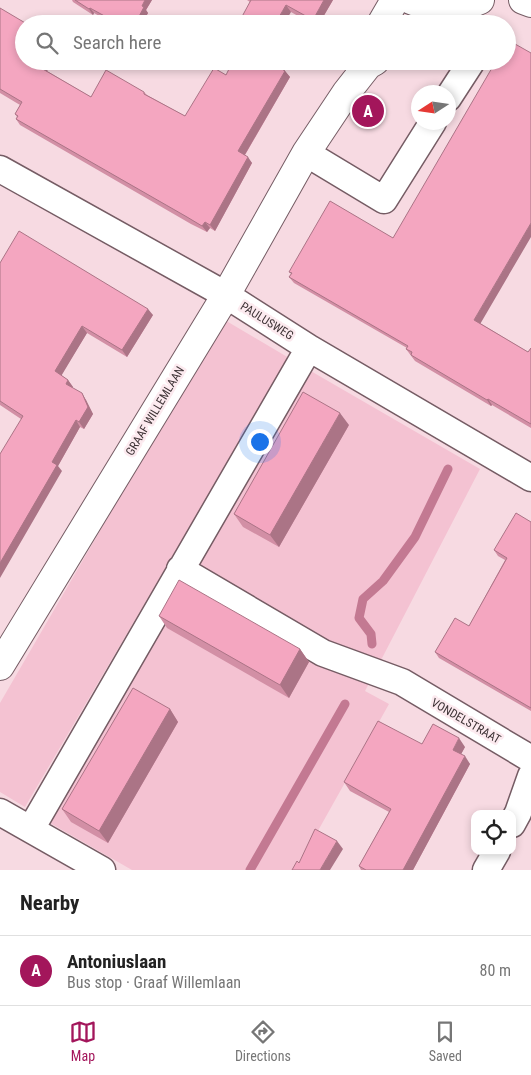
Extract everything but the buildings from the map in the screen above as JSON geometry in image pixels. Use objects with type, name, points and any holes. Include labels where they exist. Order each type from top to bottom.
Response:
[{"type":"street","points":[[386,15],[395,0]]},
{"type":"street","points":[[420,11],[468,6],[480,0]]},
{"type":"street","points":[[523,0],[531,4]]},
{"type":"street","name":"GRAAF WILLEMLAAN","points":[[0,666],[226,295],[306,154],[346,93],[365,70]]},
{"type":"street","points":[[456,86],[466,70]]},
{"type":"street","points":[[306,154],[384,200],[428,130]]},
{"type":"street","name":"PAULUSWEG","points":[[0,169],[226,295],[309,348],[531,478]]},
{"type":"street","points":[[31,829],[309,348]]},
{"type":"street","name":"VONDELSTRAAT","points":[[180,569],[323,653],[402,682],[531,759]]},
{"type":"street","points":[[521,819],[531,776]]},
{"type":"street","points":[[0,812],[102,870]]},
{"type":"street","points":[[486,870],[495,855]]},
{"type":"shaded area","points":[[223,319],[289,358],[25,807],[0,792],[0,703]]},
{"type":"shaded area","points":[[309,370],[480,469],[365,691],[389,704],[296,870],[132,870],[43,819]]},
{"type":"waterway","points":[[372,644],[371,634],[359,618],[363,599],[383,581],[415,537],[448,469]]},
{"type":"waterway","points":[[250,870],[345,704]]},
{"type":"place","name":"Antoniuslaan","points":[[368,111]]}]
